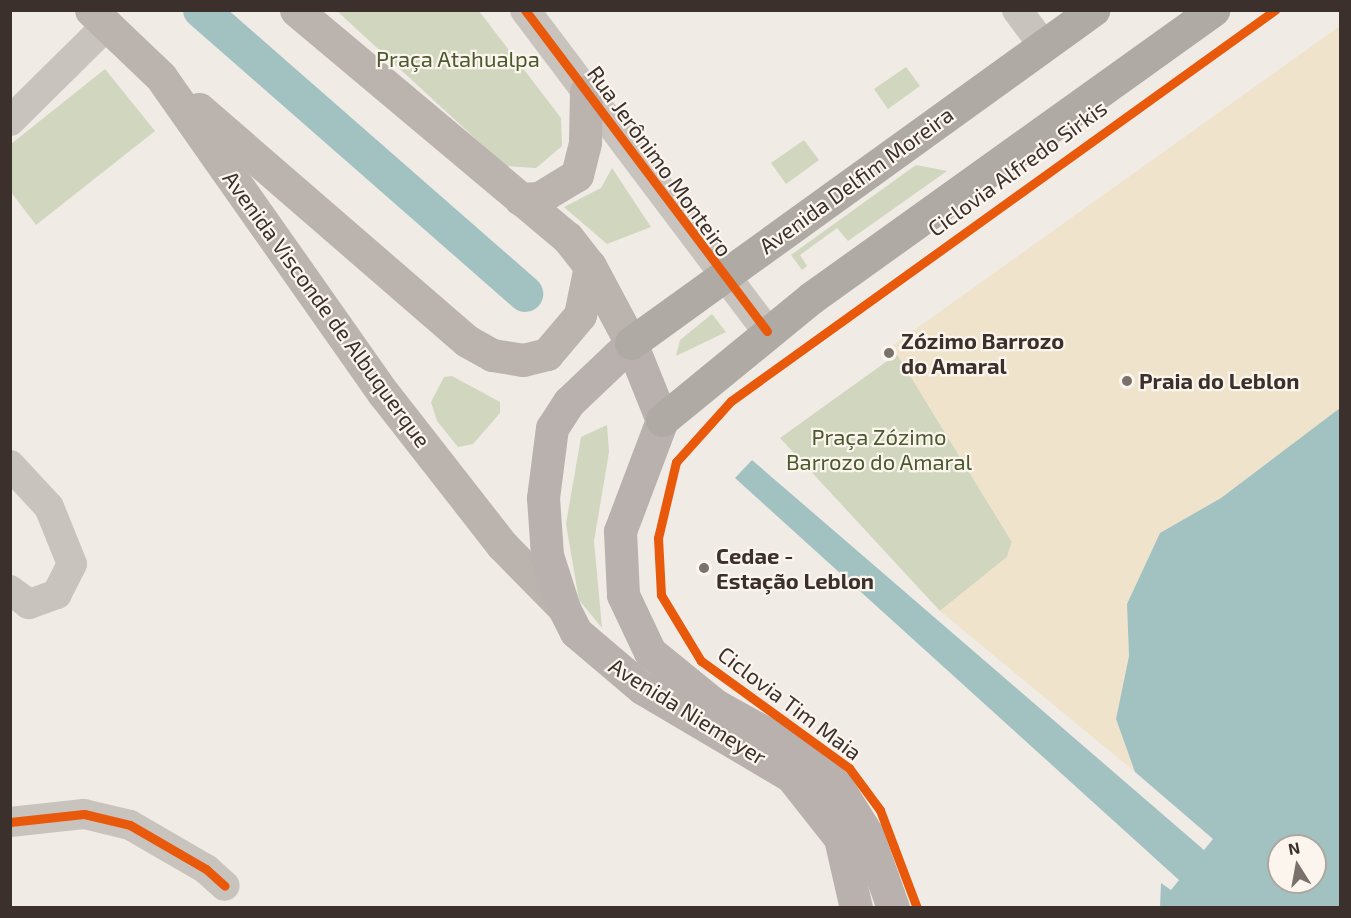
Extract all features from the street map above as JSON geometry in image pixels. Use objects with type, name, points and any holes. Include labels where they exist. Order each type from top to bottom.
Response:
[{"type":"highway","name":"Avenida Delfim Moreira","points":[[631,343],[1093,10]]},
{"type":"highway","points":[[662,420],[767,332],[1213,10]]},
{"type":"main road","points":[[296,10],[567,237],[590,266],[631,343],[662,420]]},
{"type":"main road","name":"Avenida Visconde de Albuquerque","points":[[99,18],[161,77],[384,394],[502,545],[564,608]]},
{"type":"main road","points":[[161,77],[467,340],[492,355],[523,360],[547,354],[580,315],[590,266]]},
{"type":"main road","points":[[520,199],[539,198],[577,175],[585,142],[586,92]]},
{"type":"main road","name":"Avenida Delfim Moreira","points":[[569,402],[631,343]]},
{"type":"main road","name":"Avenida Niemeyer","points":[[569,402],[552,429],[543,498],[548,555],[564,608],[583,639],[642,688],[791,776],[840,838],[856,908]]},
{"type":"main road","name":"Avenida Niemeyer","points":[[662,420],[620,531],[623,594],[650,652],[715,705],[800,752],[837,786],[867,834],[893,908]]},
{"type":"street","name":"Rua Jerônimo Monteiro","points":[[525,10],[722,278],[767,332]]},
{"type":"street","points":[[1017,10],[1043,45]]},
{"type":"street","points":[[10,121],[99,18]]},
{"type":"street","points":[[10,465],[50,507],[72,564],[67,582],[57,594],[29,604],[10,590]]},
{"type":"street","points":[[10,822],[84,814],[130,825],[225,886]]},
{"type":"green space","name":"Praça Atahualpa","points":[[337,11],[479,11],[561,118],[562,146],[536,168],[505,166]]},
{"type":"green space","points":[[906,67],[920,86],[888,109],[874,89]]},
{"type":"green space","points":[[105,69],[155,131],[36,225],[11,192],[11,144]]},
{"type":"green space","points":[[804,140],[819,160],[786,184],[771,163]]},
{"type":"green space","points":[[916,165],[947,171],[848,241],[837,228],[800,255],[807,266],[802,270],[791,255]]},
{"type":"green space","points":[[612,168],[651,227],[607,244],[564,207],[601,188]]},
{"type":"green space","points":[[712,314],[726,332],[676,356],[680,340]]},
{"type":"green space","name":"Praça Zózimo Barrozo do Amaral","points":[[897,354],[1012,542],[1007,557],[940,611],[780,438]]},
{"type":"green space","points":[[452,376],[500,402],[500,413],[473,444],[458,447],[437,421],[431,402],[444,377]]},
{"type":"green space","points":[[607,425],[609,452],[594,541],[602,628],[579,600],[566,524],[581,437]]},
{"type":"sand","name":"Praia do Leblon","points":[[1340,26],[1340,408],[1221,498],[1160,533],[1127,604],[1129,656],[1116,719],[1135,772],[940,611],[1007,557],[1012,542],[892,346]]},
{"type":"water","points":[[1340,408],[1340,907],[1160,907],[1161,883],[1171,890],[1179,880],[735,478],[752,460],[1204,850],[1213,839],[1135,772],[1116,719],[1129,656],[1127,604],[1160,533],[1221,498]]},
{"type":"waterway","points":[[201,10],[525,294]]},
{"type":"cycle path","points":[[525,10],[767,331]]},
{"type":"cycle path","name":"Ciclovia Alfredo Sirkis","points":[[917,908],[880,810],[849,768],[701,661],[661,595],[658,538],[676,462],[731,401],[1275,10]]},
{"type":"cycle path","points":[[10,822],[84,814],[130,825],[206,869],[225,886]]},
{"type":"place","name":"Zózimo Barrozo do Amaral","points":[[889,353]]},
{"type":"place","name":"Praia do Leblon","points":[[1127,381]]},
{"type":"place","name":"Cedae - Estação Leblon","points":[[704,568]]}]
